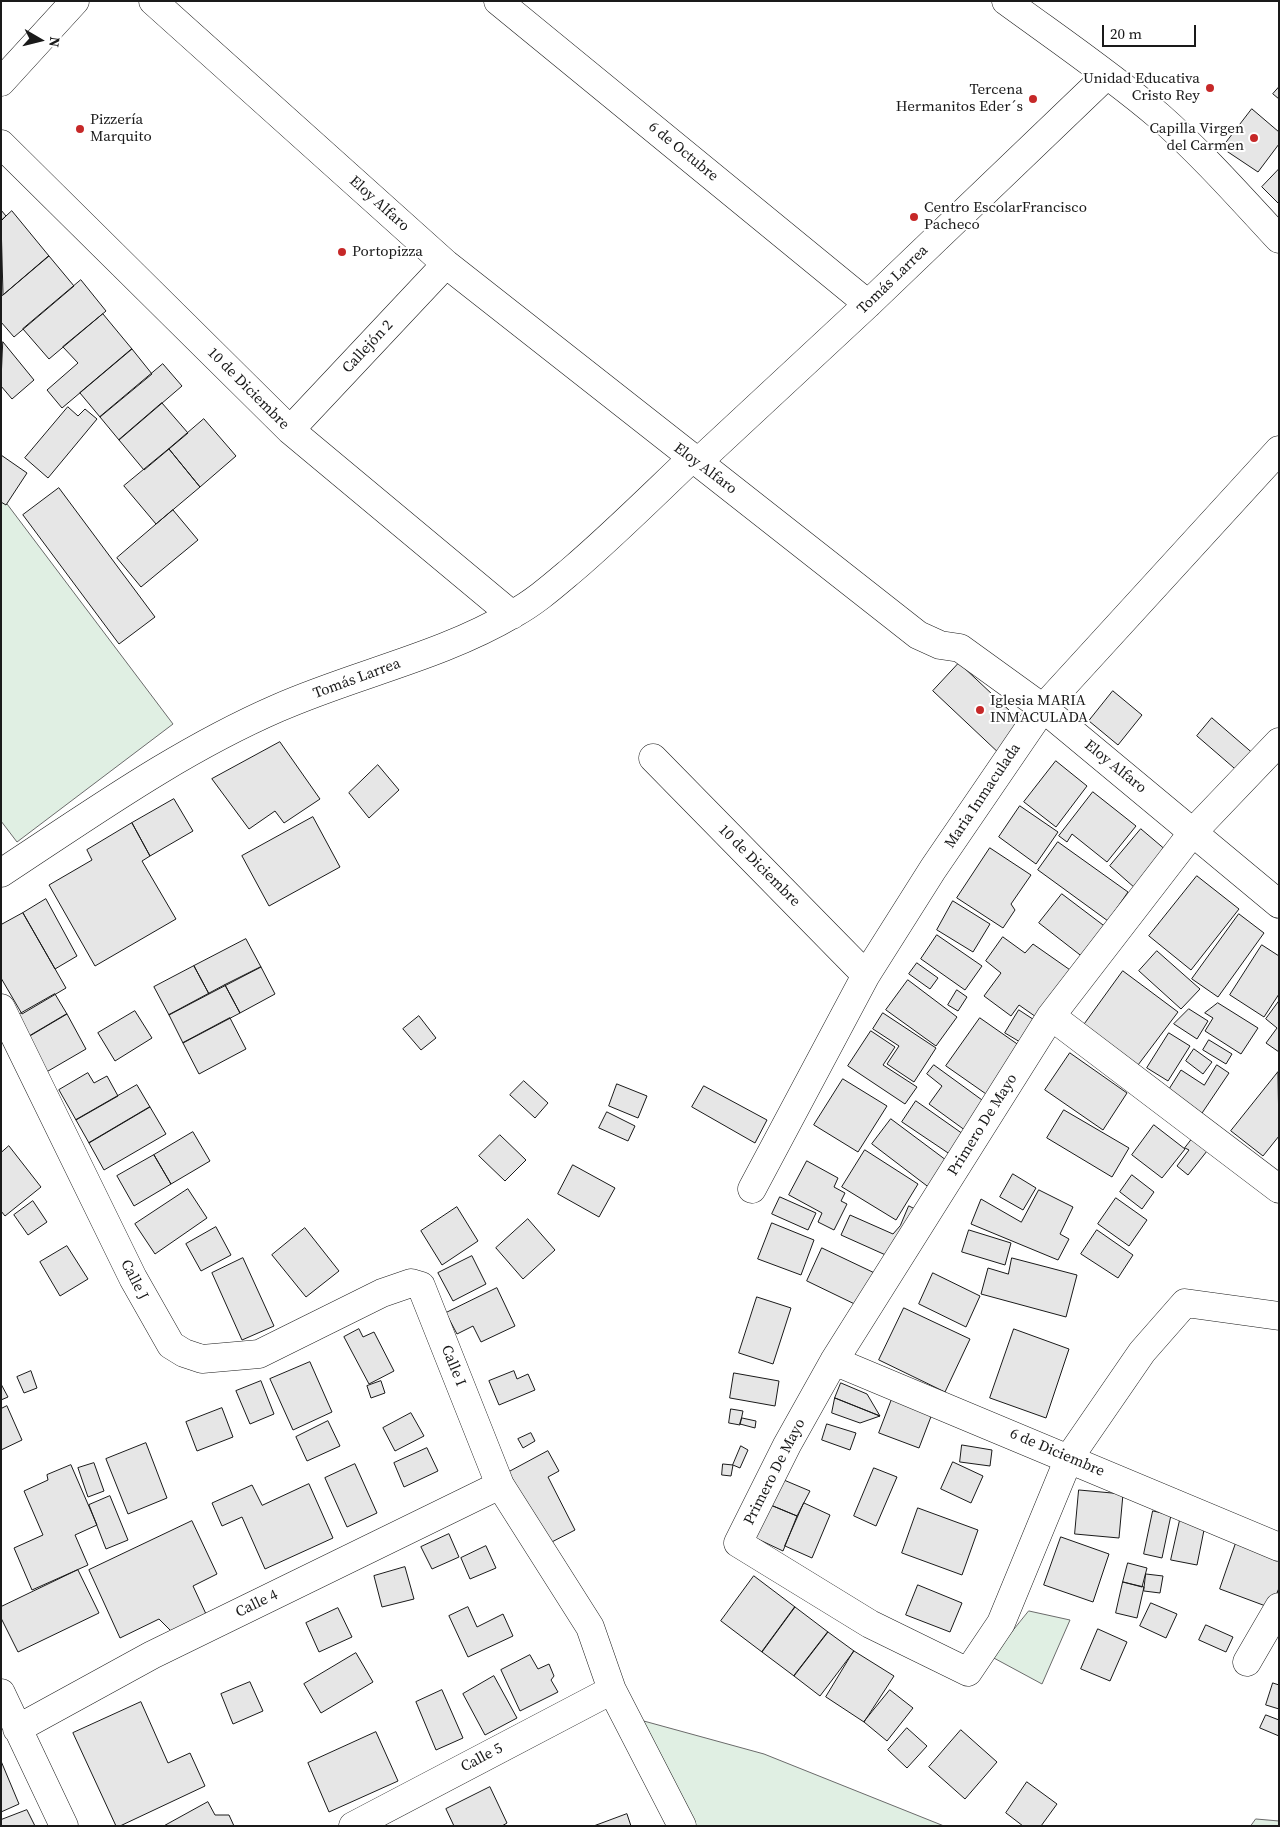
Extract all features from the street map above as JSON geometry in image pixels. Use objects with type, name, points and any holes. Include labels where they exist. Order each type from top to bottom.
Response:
[{"type":"street","points":[[1,82],[75,1]]},
{"type":"street","name":"Eloy Alfaro","points":[[153,1],[446,264],[918,635],[940,645],[960,648],[1043,708],[1279,904]]},
{"type":"street","name":"6 de Octubre","points":[[498,1],[868,304]]},
{"type":"street","points":[[1006,1],[1108,75],[1182,138],[1279,239]]},
{"type":"street","name":"Tomás Larrea","points":[[1,873],[186,754],[235,728],[280,707],[462,639],[512,615],[539,598],[868,304],[1108,75]]},
{"type":"street","name":"10 de Diciembre","points":[[1,144],[290,430],[512,615]]},
{"type":"street","name":"Callejón 2","points":[[290,430],[446,264]]},
{"type":"street","name":"Maria Inmaculada","points":[[752,1188],[866,975],[933,869],[1043,708],[1279,450]]},
{"type":"street","name":"Primero De Mayo","points":[[1069,1458],[1002,1623],[968,1672],[870,1624],[738,1543],[787,1445],[834,1361],[1051,1016],[1193,832],[1279,742]]},
{"type":"street","name":"10 de Diciembre","points":[[653,758],[866,975]]},
{"type":"street","name":"Calle J","points":[[1,1008],[133,1278],[170,1345],[184,1354],[202,1359],[259,1354],[382,1293]]},
{"type":"street","points":[[1051,1016],[1279,1189]]},
{"type":"street","name":"Calle I","points":[[382,1293],[411,1283],[421,1286],[500,1485]]},
{"type":"street","points":[[1069,1458],[1142,1352],[1185,1303],[1279,1316]]},
{"type":"street","name":"6 de Diciembre","points":[[834,1361],[1279,1547]]},
{"type":"street","points":[[500,1485],[590,1627],[612,1690],[682,1826]]},
{"type":"street","name":"Calle 4","points":[[17,1729],[152,1655],[500,1485]]},
{"type":"street","points":[[1247,1662],[1279,1607]]},
{"type":"street","name":"Calle 5","points":[[353,1826],[612,1690]]},
{"type":"street","points":[[1,1693],[64,1826]]},
{"type":"green space","points":[[1,496],[173,724],[17,842],[1,821]]},
{"type":"green space","points":[[1029,1611],[1070,1620],[1042,1684],[992,1657]]},
{"type":"green space","points":[[611,1712],[764,1754],[944,1826],[667,1826]]},
{"type":"green space","points":[[1256,1819],[1279,1821],[1279,1826],[1251,1826]]},
{"type":"building","points":[[1279,87],[1279,99],[1273,94]]},
{"type":"building","name":"Capilla Virgen del Carmen","points":[[1252,109],[1279,132],[1279,144],[1258,172],[1222,148]]},
{"type":"building","points":[[1279,169],[1279,204],[1262,187]]},
{"type":"building","points":[[1,210],[6,216],[1,221]]},
{"type":"building","points":[[12,211],[49,256],[3,295],[1,221]]},
{"type":"building","points":[[49,256],[74,286],[14,337],[1,322],[1,297]]},
{"type":"building","points":[[81,280],[106,311],[49,359],[23,329]]},
{"type":"building","points":[[103,314],[132,349],[62,408],[47,390],[78,363],[63,347]]},
{"type":"building","points":[[3,342],[34,380],[12,399],[1,386]]},
{"type":"building","points":[[132,349],[152,374],[100,417],[80,393]]},
{"type":"building","points":[[163,364],[182,386],[119,440],[100,417]]},
{"type":"building","points":[[162,403],[188,433],[144,470],[119,440]]},
{"type":"building","points":[[68,407],[78,416],[85,409],[97,419],[48,478],[25,458]]},
{"type":"building","points":[[204,419],[236,456],[200,487],[169,449]]},
{"type":"building","points":[[169,449],[200,487],[156,524],[124,486]]},
{"type":"building","points":[[1,455],[27,473],[6,505],[1,502]]},
{"type":"building","points":[[59,488],[155,617],[119,644],[23,515]]},
{"type":"building","points":[[173,510],[198,540],[141,587],[117,558]]},
{"type":"building","name":"Iglesia MARIA INMACULADA","points":[[959,663],[1028,728],[1002,756],[933,691]]},
{"type":"building","points":[[1113,691],[1142,715],[1118,745],[1089,721]]},
{"type":"building","points":[[1212,718],[1256,756],[1241,774],[1197,736]]},
{"type":"building","points":[[280,742],[320,799],[284,823],[275,811],[249,829],[212,779]]},
{"type":"building","points":[[1056,761],[1087,786],[1056,827],[1024,802]]},
{"type":"building","points":[[378,765],[399,790],[369,818],[349,793]]},
{"type":"building","points":[[1093,792],[1136,826],[1107,862],[1072,834],[1067,842],[1059,836]]},
{"type":"building","points":[[174,799],[193,831],[150,856],[132,823]]},
{"type":"building","points":[[1020,806],[1058,832],[1036,864],[999,837]]},
{"type":"building","points":[[313,817],[340,867],[269,906],[242,856]]},
{"type":"building","points":[[132,823],[150,856],[142,861],[176,919],[95,966],[49,885],[92,860],[87,850]]},
{"type":"building","points":[[1141,829],[1167,851],[1135,888],[1110,866]]},
{"type":"building","points":[[1058,842],[1128,892],[1108,921],[1038,870]]},
{"type":"building","points":[[990,848],[1031,875],[1011,904],[1015,910],[1003,928],[957,898]]},
{"type":"building","points":[[1197,876],[1239,909],[1191,970],[1149,936]]},
{"type":"building","points":[[1062,894],[1107,928],[1084,958],[1039,923]]},
{"type":"building","points":[[46,899],[77,956],[55,969],[23,913]]},
{"type":"building","points":[[953,901],[990,924],[973,952],[937,930]]},
{"type":"building","points":[[23,913],[66,988],[22,1014],[1,978],[1,925]]},
{"type":"building","points":[[1239,914],[1264,933],[1218,997],[1192,979]]},
{"type":"building","points":[[937,935],[982,966],[965,990],[921,959]]},
{"type":"building","points":[[1003,937],[1025,953],[1033,944],[1073,972],[1039,1019],[1019,1005],[1011,1016],[984,996],[1001,973],[986,961]]},
{"type":"building","points":[[246,939],[261,967],[209,994],[194,966]]},
{"type":"building","points":[[1262,945],[1279,956],[1279,994],[1264,1017],[1230,995]]},
{"type":"building","points":[[1157,951],[1200,989],[1181,1009],[1139,971]]},
{"type":"building","points":[[917,963],[938,978],[930,989],[909,974]]},
{"type":"building","points":[[194,966],[209,994],[169,1015],[154,987]]},
{"type":"building","points":[[261,967],[275,994],[240,1013],[225,985]]},
{"type":"building","points":[[1123,971],[1178,1012],[1135,1069],[1081,1029]]},
{"type":"building","points":[[908,980],[957,1017],[936,1046],[886,1010]]},
{"type":"building","points":[[225,985],[240,1013],[183,1043],[169,1015]]},
{"type":"building","points":[[957,990],[967,997],[958,1011],[948,1005]]},
{"type":"building","points":[[55,994],[67,1014],[23,1040],[11,1019]]},
{"type":"building","points":[[1279,1001],[1279,1052],[1266,1043],[1277,1028],[1266,1019]]},
{"type":"building","points":[[1218,1003],[1258,1028],[1241,1054],[1205,1031],[1213,1018],[1205,1013]]},
{"type":"building","points":[[1189,1009],[1208,1021],[1197,1039],[1174,1024]]},
{"type":"building","points":[[1019,1010],[1048,1029],[1035,1051],[1005,1033]]},
{"type":"building","points":[[135,1011],[152,1038],[115,1061],[98,1033]]},
{"type":"building","points":[[883,1013],[936,1048],[914,1082],[887,1064],[899,1046],[873,1029]]},
{"type":"building","points":[[67,1014],[86,1049],[43,1074],[23,1040]]},
{"type":"building","points":[[419,1016],[436,1038],[421,1050],[403,1029]]},
{"type":"building","points":[[230,1018],[246,1049],[199,1074],[183,1043]]},
{"type":"building","points":[[980,1018],[1033,1055],[999,1103],[946,1066]]},
{"type":"building","points":[[871,1031],[895,1047],[883,1065],[917,1087],[905,1104],[848,1066]]},
{"type":"building","points":[[1169,1033],[1190,1046],[1168,1081],[1147,1068]]},
{"type":"building","points":[[1209,1040],[1232,1054],[1226,1064],[1203,1050]]},
{"type":"building","points":[[1194,1049],[1212,1062],[1203,1074],[1186,1061]]},
{"type":"building","points":[[1070,1053],[1127,1093],[1103,1130],[1045,1090]]},
{"type":"building","points":[[934,1065],[993,1108],[973,1136],[929,1104],[942,1086],[927,1074]]},
{"type":"building","points":[[1217,1065],[1229,1073],[1198,1119],[1164,1097],[1181,1070],[1204,1085]]},
{"type":"building","points":[[1278,1072],[1279,1136],[1263,1156],[1231,1131]]},
{"type":"building","points":[[88,1073],[94,1083],[107,1076],[118,1096],[76,1120],[59,1090]]},
{"type":"building","points":[[843,1079],[887,1106],[858,1152],[814,1125]]},
{"type":"building","points":[[524,1081],[548,1103],[535,1118],[510,1095]]},
{"type":"building","points":[[617,1084],[647,1096],[638,1118],[609,1106]]},
{"type":"building","points":[[137,1085],[150,1107],[89,1143],[76,1120]]},
{"type":"building","points":[[704,1086],[767,1120],[755,1143],[692,1107]]},
{"type":"building","points":[[916,1101],[973,1141],[960,1161],[902,1122]]},
{"type":"building","points":[[150,1107],[166,1134],[104,1170],[89,1143]]},
{"type":"building","points":[[1064,1110],[1129,1148],[1112,1177],[1047,1138]]},
{"type":"building","points":[[607,1112],[635,1126],[628,1141],[599,1128]]},
{"type":"building","points":[[891,1119],[954,1166],[935,1192],[872,1144]]},
{"type":"building","points":[[1154,1125],[1185,1149],[1162,1178],[1132,1155]]},
{"type":"building","points":[[193,1132],[210,1161],[171,1184],[154,1155]]},
{"type":"building","points":[[500,1135],[526,1160],[505,1181],[479,1156]]},
{"type":"building","points":[[1192,1139],[1207,1151],[1188,1175],[1177,1166],[1189,1150],[1185,1148]]},
{"type":"building","points":[[9,1146],[41,1187],[5,1216],[1,1211],[1,1153]]},
{"type":"building","points":[[865,1150],[918,1184],[896,1220],[842,1187]]},
{"type":"building","points":[[154,1155],[171,1184],[134,1206],[117,1176]]},
{"type":"building","points":[[807,1161],[838,1178],[834,1187],[845,1193],[841,1201],[847,1204],[834,1230],[818,1222],[822,1213],[789,1195]]},
{"type":"building","points":[[573,1165],[615,1188],[599,1217],[558,1194]]},
{"type":"building","points":[[1013,1174],[1036,1188],[1023,1210],[1000,1197]]},
{"type":"building","points":[[1132,1175],[1154,1192],[1142,1209],[1120,1192]]},
{"type":"building","points":[[188,1189],[207,1218],[155,1254],[135,1224]]},
{"type":"building","points":[[1039,1190],[1073,1207],[1060,1234],[1069,1239],[1058,1260],[971,1224],[981,1199],[1021,1222]]},
{"type":"building","points":[[780,1197],[816,1213],[808,1230],[772,1214]]},
{"type":"building","points":[[1116,1198],[1147,1220],[1129,1246],[1098,1224]]},
{"type":"building","points":[[33,1201],[47,1222],[28,1235],[14,1215]]},
{"type":"building","points":[[909,1206],[921,1212],[899,1261],[841,1235],[850,1215],[893,1234],[900,1226]]},
{"type":"building","points":[[457,1207],[478,1241],[442,1265],[421,1231]]},
{"type":"building","points":[[528,1219],[555,1250],[523,1279],[496,1248]]},
{"type":"building","points":[[772,1223],[814,1240],[801,1275],[758,1259]]},
{"type":"building","points":[[216,1227],[231,1255],[201,1271],[186,1244]]},
{"type":"building","points":[[305,1228],[339,1271],[306,1297],[272,1255]]},
{"type":"building","points":[[969,1230],[1011,1243],[1005,1265],[962,1252]]},
{"type":"building","points":[[1097,1230],[1133,1255],[1118,1278],[1081,1254]]},
{"type":"building","points":[[67,1246],[88,1279],[60,1296],[40,1262]]},
{"type":"building","points":[[822,1248],[883,1277],[867,1310],[807,1281]]},
{"type":"building","points":[[472,1256],[486,1284],[453,1301],[438,1273]]},
{"type":"building","points":[[243,1258],[274,1326],[242,1340],[212,1273]]},
{"type":"building","points":[[1012,1258],[1077,1275],[1066,1317],[981,1294],[988,1268],[1008,1274]]},
{"type":"building","points":[[933,1273],[980,1296],[966,1327],[919,1304]]},
{"type":"building","points":[[497,1288],[515,1326],[481,1342],[473,1326],[457,1334],[446,1313]]},
{"type":"building","points":[[757,1297],[791,1308],[773,1364],[739,1353]]},
{"type":"building","points":[[904,1308],[970,1339],[945,1392],[879,1360]]},
{"type":"building","points":[[359,1329],[363,1337],[374,1332],[394,1371],[369,1384],[344,1337]]},
{"type":"building","points":[[1014,1329],[1069,1349],[1046,1418],[990,1398]]},
{"type":"building","points":[[310,1362],[332,1412],[293,1430],[270,1379]]},
{"type":"building","points":[[31,1371],[37,1388],[24,1393],[17,1377]]},
{"type":"building","points":[[514,1371],[517,1379],[528,1374],[535,1390],[499,1405],[489,1381]]},
{"type":"building","points":[[734,1373],[779,1381],[775,1406],[730,1398]]},
{"type":"building","points":[[261,1381],[274,1414],[250,1424],[236,1391]]},
{"type":"building","points":[[381,1381],[385,1393],[371,1398],[367,1386]]},
{"type":"building","points":[[841,1383],[867,1394],[880,1416],[835,1398]]},
{"type":"building","points":[[1,1384],[8,1397],[1,1400]]},
{"type":"building","points":[[835,1398],[880,1416],[860,1423],[832,1413]]},
{"type":"building","points":[[892,1399],[932,1414],[919,1448],[879,1433]]},
{"type":"building","points":[[7,1406],[22,1440],[1,1450],[1,1409]]},
{"type":"building","points":[[222,1408],[233,1437],[197,1451],[186,1422]]},
{"type":"building","points":[[731,1409],[743,1411],[740,1425],[729,1423]]},
{"type":"building","points":[[411,1413],[424,1436],[395,1451],[383,1428]]},
{"type":"building","points":[[742,1418],[756,1421],[755,1428],[740,1424]]},
{"type":"building","points":[[328,1421],[340,1446],[307,1461],[296,1437]]},
{"type":"building","points":[[827,1424],[856,1433],[850,1450],[822,1440]]},
{"type":"building","points":[[531,1433],[535,1441],[523,1448],[518,1439]]},
{"type":"building","points":[[146,1443],[167,1498],[128,1514],[106,1459]]},
{"type":"building","points":[[962,1445],[992,1450],[990,1466],[960,1462]]},
{"type":"building","points":[[741,1446],[748,1450],[740,1468],[733,1465]]},
{"type":"building","points":[[427,1448],[438,1471],[404,1487],[394,1463]]},
{"type":"building","points":[[548,1451],[559,1471],[548,1477],[575,1530],[546,1545],[509,1472]]},
{"type":"building","points":[[953,1462],[983,1476],[971,1503],[941,1489]]},
{"type":"building","points":[[94,1463],[104,1491],[88,1497],[78,1468]]},
{"type":"building","points":[[355,1464],[377,1513],[347,1527],[325,1478]]},
{"type":"building","points":[[723,1464],[733,1465],[731,1476],[722,1475]]},
{"type":"building","points":[[71,1465],[97,1525],[75,1535],[88,1565],[32,1590],[14,1548],[43,1535],[24,1491],[48,1480],[47,1475]]},
{"type":"building","points":[[874,1468],[897,1477],[876,1526],[854,1516]]},
{"type":"building","points":[[772,1475],[810,1491],[797,1516],[761,1501]]},
{"type":"building","points":[[309,1484],[333,1538],[265,1569],[242,1517],[222,1526],[212,1503],[252,1485],[262,1505]]},
{"type":"building","points":[[1079,1490],[1123,1494],[1119,1538],[1075,1534]]},
{"type":"building","points":[[110,1496],[128,1540],[106,1549],[89,1505]]},
{"type":"building","points":[[761,1501],[797,1516],[783,1551],[745,1533]]},
{"type":"building","points":[[804,1503],[830,1515],[812,1558],[785,1546]]},
{"type":"building","points":[[918,1508],[978,1530],[962,1575],[902,1553]]},
{"type":"building","points":[[1153,1511],[1171,1515],[1162,1558],[1144,1554]]},
{"type":"building","points":[[1180,1520],[1205,1525],[1197,1565],[1171,1560]]},
{"type":"building","points":[[192,1521],[217,1574],[193,1586],[206,1614],[171,1631],[159,1619],[120,1638],[89,1570]]},
{"type":"building","points":[[449,1534],[459,1557],[432,1569],[421,1547]]},
{"type":"building","points":[[1061,1537],[1109,1554],[1093,1602],[1044,1585]]},
{"type":"building","points":[[1236,1543],[1279,1559],[1279,1588],[1271,1608],[1220,1589]]},
{"type":"building","points":[[486,1546],[496,1568],[470,1579],[461,1558]]},
{"type":"building","points":[[1128,1563],[1147,1568],[1142,1587],[1123,1582]]},
{"type":"building","points":[[405,1567],[414,1599],[382,1607],[374,1576]]},
{"type":"building","points":[[78,1570],[99,1613],[18,1652],[1,1618],[1,1607]]},
{"type":"building","points":[[1146,1574],[1163,1576],[1160,1593],[1144,1591]]},
{"type":"building","points":[[754,1576],[795,1607],[762,1652],[721,1621]]},
{"type":"building","points":[[1123,1582],[1144,1587],[1137,1618],[1116,1613]]},
{"type":"building","points":[[918,1585],[962,1603],[950,1632],[906,1615]]},
{"type":"building","points":[[1151,1603],[1177,1614],[1166,1638],[1140,1626]]},
{"type":"building","points":[[468,1607],[477,1627],[503,1614],[513,1636],[468,1657],[449,1616]]},
{"type":"building","points":[[795,1607],[828,1632],[794,1676],[762,1652]]},
{"type":"building","points":[[338,1608],[352,1637],[319,1652],[306,1623]]},
{"type":"building","points":[[1206,1625],[1233,1637],[1226,1652],[1199,1640]]},
{"type":"building","points":[[1098,1629],[1127,1642],[1110,1681],[1081,1669]]},
{"type":"building","points":[[828,1632],[854,1651],[820,1696],[794,1676]]},
{"type":"building","points":[[854,1651],[894,1676],[864,1722],[826,1697]]},
{"type":"building","points":[[356,1653],[373,1682],[321,1713],[304,1684]]},
{"type":"building","points":[[530,1655],[538,1669],[549,1664],[554,1676],[551,1680],[558,1692],[520,1711],[501,1670]]},
{"type":"building","points":[[494,1676],[517,1718],[485,1735],[463,1694]]},
{"type":"building","points":[[250,1682],[263,1711],[233,1724],[221,1694]]},
{"type":"building","points":[[1273,1683],[1279,1685],[1279,1709],[1266,1705]]},
{"type":"building","points":[[442,1690],[463,1738],[436,1750],[416,1702]]},
{"type":"building","points":[[890,1690],[913,1708],[887,1741],[864,1722]]},
{"type":"building","points":[[141,1702],[168,1763],[190,1753],[205,1786],[120,1826],[116,1826],[73,1733]]},
{"type":"building","points":[[1266,1715],[1279,1720],[1279,1736],[1260,1728]]},
{"type":"building","points":[[907,1728],[927,1746],[907,1768],[888,1750]]},
{"type":"building","points":[[961,1730],[997,1762],[965,1799],[929,1767]]},
{"type":"building","points":[[376,1732],[398,1781],[329,1812],[308,1763]]},
{"type":"building","points":[[1,1761],[19,1804],[1,1812]]},
{"type":"building","points":[[1027,1782],[1057,1804],[1041,1826],[1023,1826],[1006,1813]]},
{"type":"building","points":[[490,1787],[507,1823],[502,1826],[454,1826],[446,1809]]},
{"type":"building","points":[[208,1802],[215,1815],[229,1815],[234,1826],[164,1826]]},
{"type":"building","points":[[27,1810],[35,1826],[1,1826],[1,1820]]},
{"type":"building","points":[[627,1814],[631,1826],[594,1826]]},
{"type":"place","name":"Unidad Educativa Cristo Rey","points":[[1210,88]]},
{"type":"place","name":"Tercena Hermanitos Eder´s","points":[[1033,99]]},
{"type":"place","name":"Pizzería Marquito","points":[[80,129]]},
{"type":"place","name":"Capilla Virgen del Carmen","points":[[1254,138]]},
{"type":"place","name":"Centro EscolarFrancisco Pacheco","points":[[914,217]]},
{"type":"place","name":"Portopizza","points":[[342,252]]},
{"type":"place","name":"Iglesia MARIA INMACULADA","points":[[980,710]]}]
